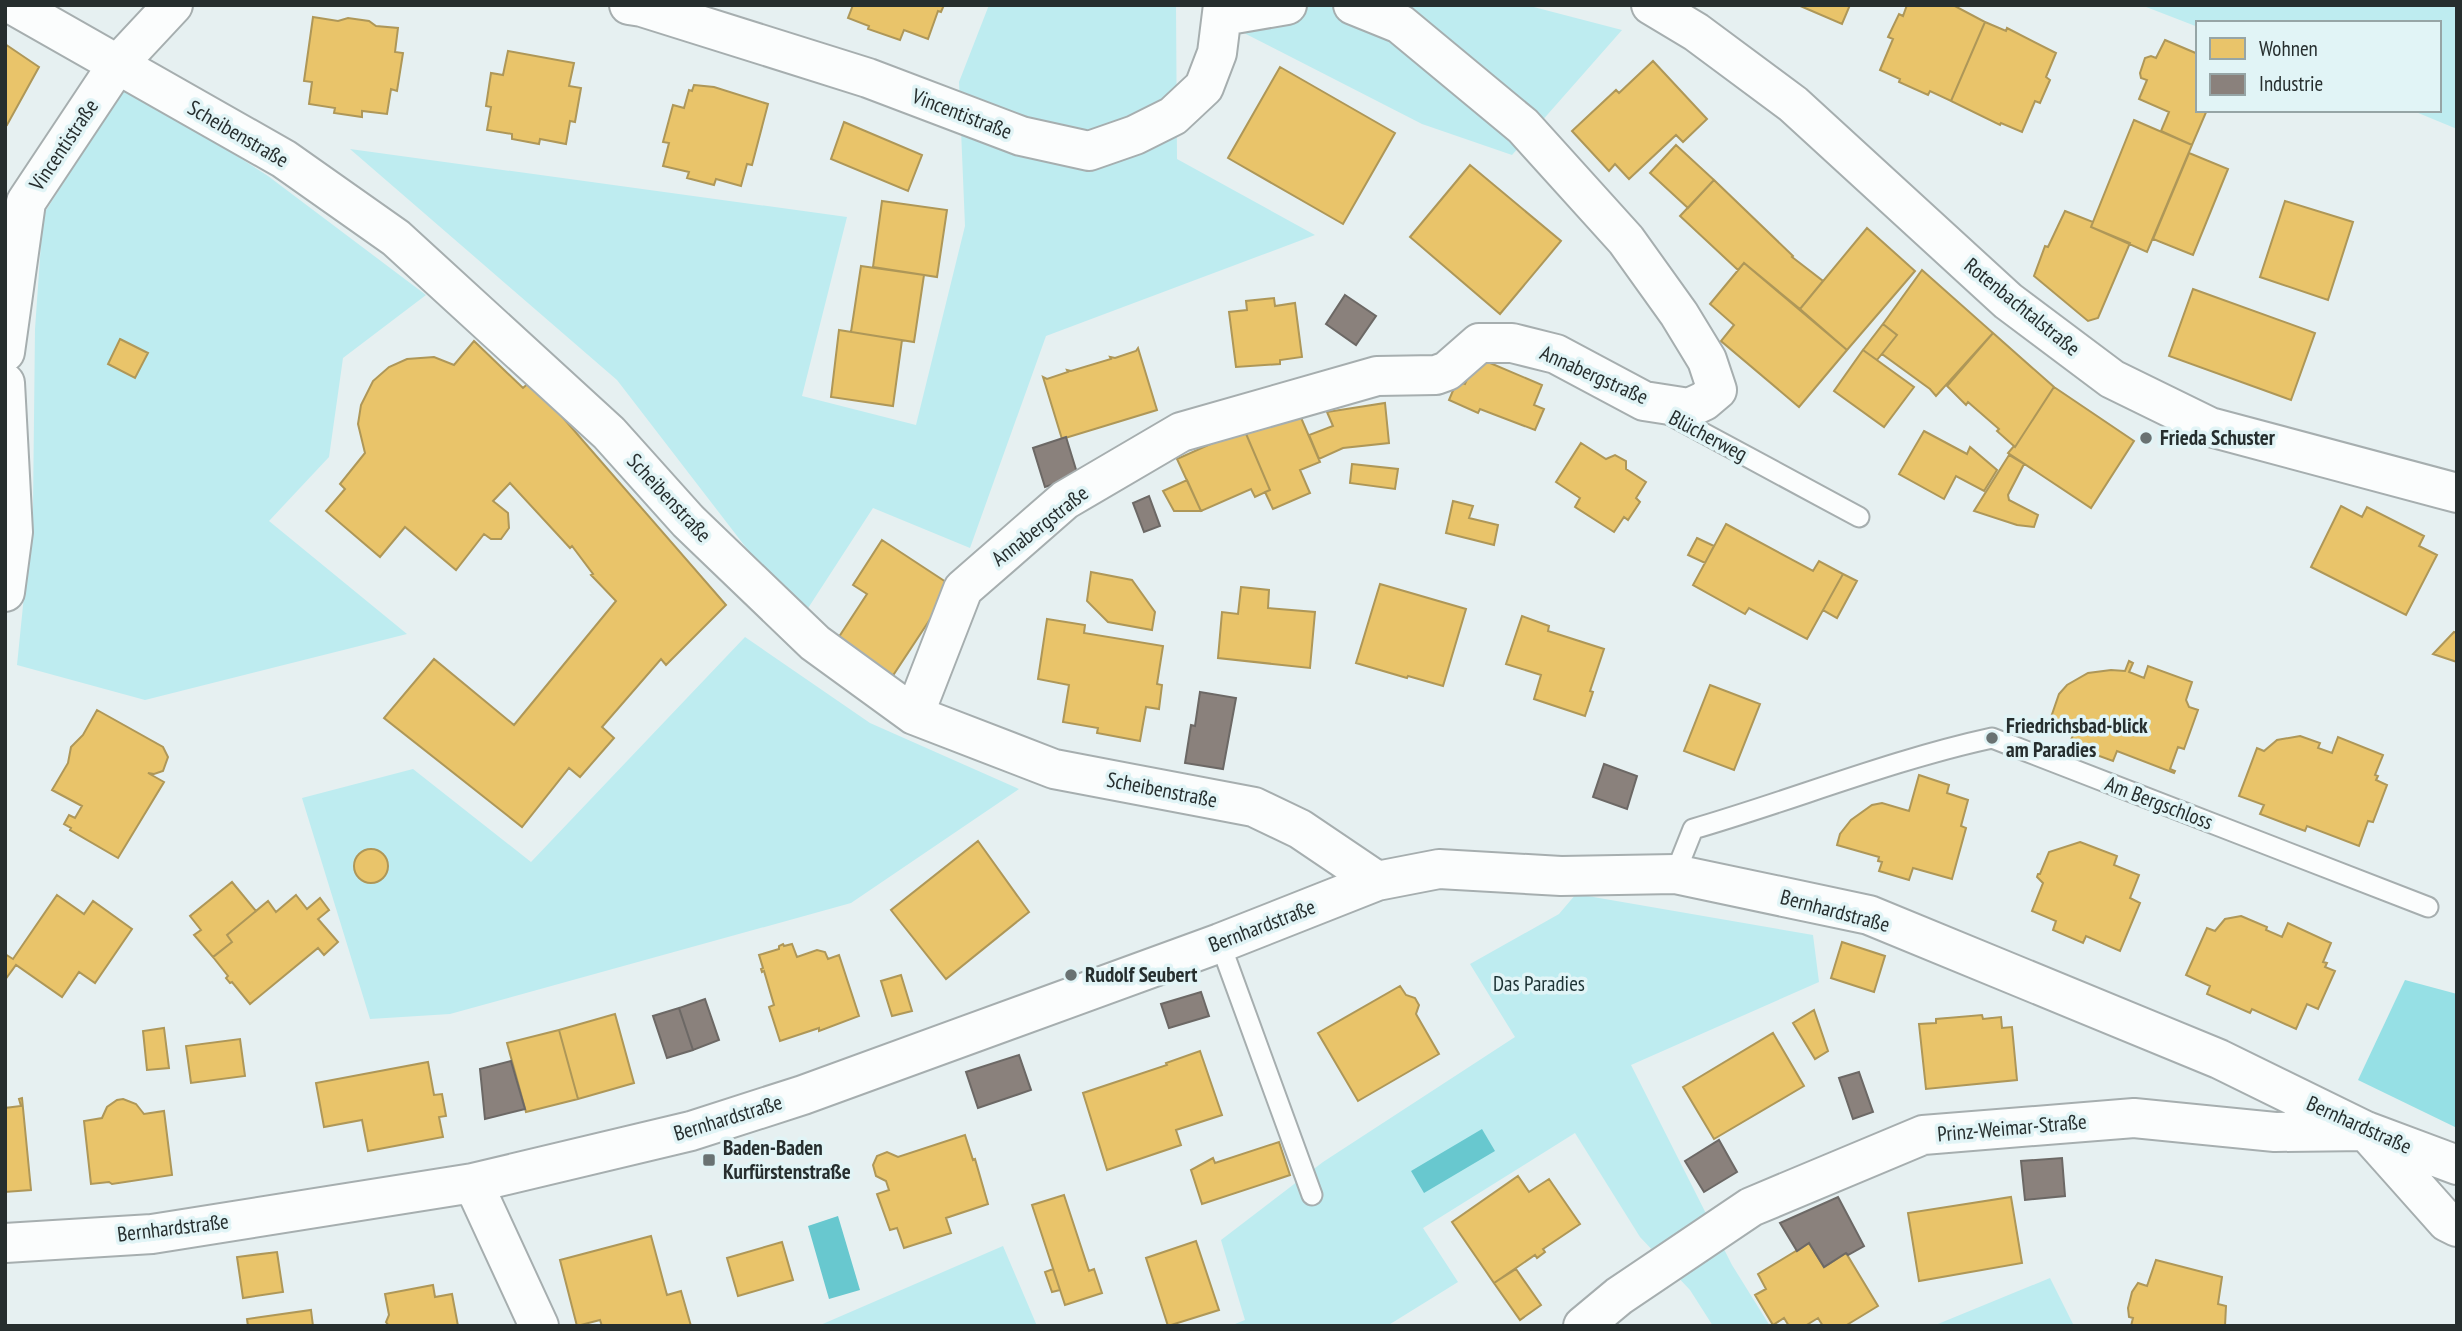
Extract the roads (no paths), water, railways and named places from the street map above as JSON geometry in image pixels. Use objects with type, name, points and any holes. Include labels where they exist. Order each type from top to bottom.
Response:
[{"type":"street","name":"Scheibenstraße","points":[[13,5],[284,159],[396,238],[609,433],[688,521],[816,643],[914,715],[1054,769],[1254,807],[1300,829],[1377,881]]},
{"type":"street","name":"Vincentistraße","points":[[5,352],[26,202],[117,65],[173,5]]},
{"type":"street","name":"Vincentistraße","points":[[629,5],[869,78],[1021,136],[1089,151],[1135,135],[1173,116],[1204,87],[1217,53],[1223,11]]},
{"type":"street","points":[[1223,11],[1287,5]]},
{"type":"street","name":"Annabergstraße","points":[[914,715],[963,589],[1065,500],[1181,432],[1377,376],[1436,375],[1447,371],[1479,343],[1512,343],[1556,354],[1644,401],[1689,408],[1704,401],[1717,390],[1707,360],[1679,314],[1626,240],[1523,125],[1401,24],[1353,5]]},
{"type":"street","name":"Rotenbachtalstraße","points":[[1651,5],[1696,32],[1793,104],[2008,301],[2112,379],[2210,427],[2457,493]]},
{"type":"street","points":[[5,383],[13,531],[5,592]]},
{"type":"street","name":"Bernhardstraße","points":[[5,1243],[152,1234],[473,1183],[691,1130],[803,1095],[1220,943],[1377,881],[1439,869],[1562,876],[1675,874],[1869,915],[2219,1059],[2366,1131],[2457,1166]]},
{"type":"street","name":"Prinz-Weimar-Straße","points":[[1583,1326],[1619,1296],[1751,1207],[1923,1135],[2134,1118],[2275,1132],[2366,1131]]},
{"type":"street","points":[[2366,1131],[2447,1223],[2457,1227]]},
{"type":"street","points":[[473,1183],[539,1326]]},
{"type":"lane","name":"Blücherweg","points":[[1556,354],[1859,517]]},
{"type":"lane","name":"Am Bergschloss","points":[[1675,874],[1693,829],[1945,748],[1992,738],[2428,907]]},
{"type":"lane","points":[[1220,943],[1312,1195]]},
{"type":"place","name":"Frieda Schuster","points":[[2146,438]]},
{"type":"place","name":"Friedrichsbad-blick am Paradies","points":[[1992,738]]},
{"type":"place","name":"Rudolf Seubert","points":[[1071,975]]},
{"type":"place","name":"Baden-Baden Kurfürstenstraße","points":[[709,1160]]},
{"type":"park label","name":"Das Paradies","points":[[1539,984]]}]
